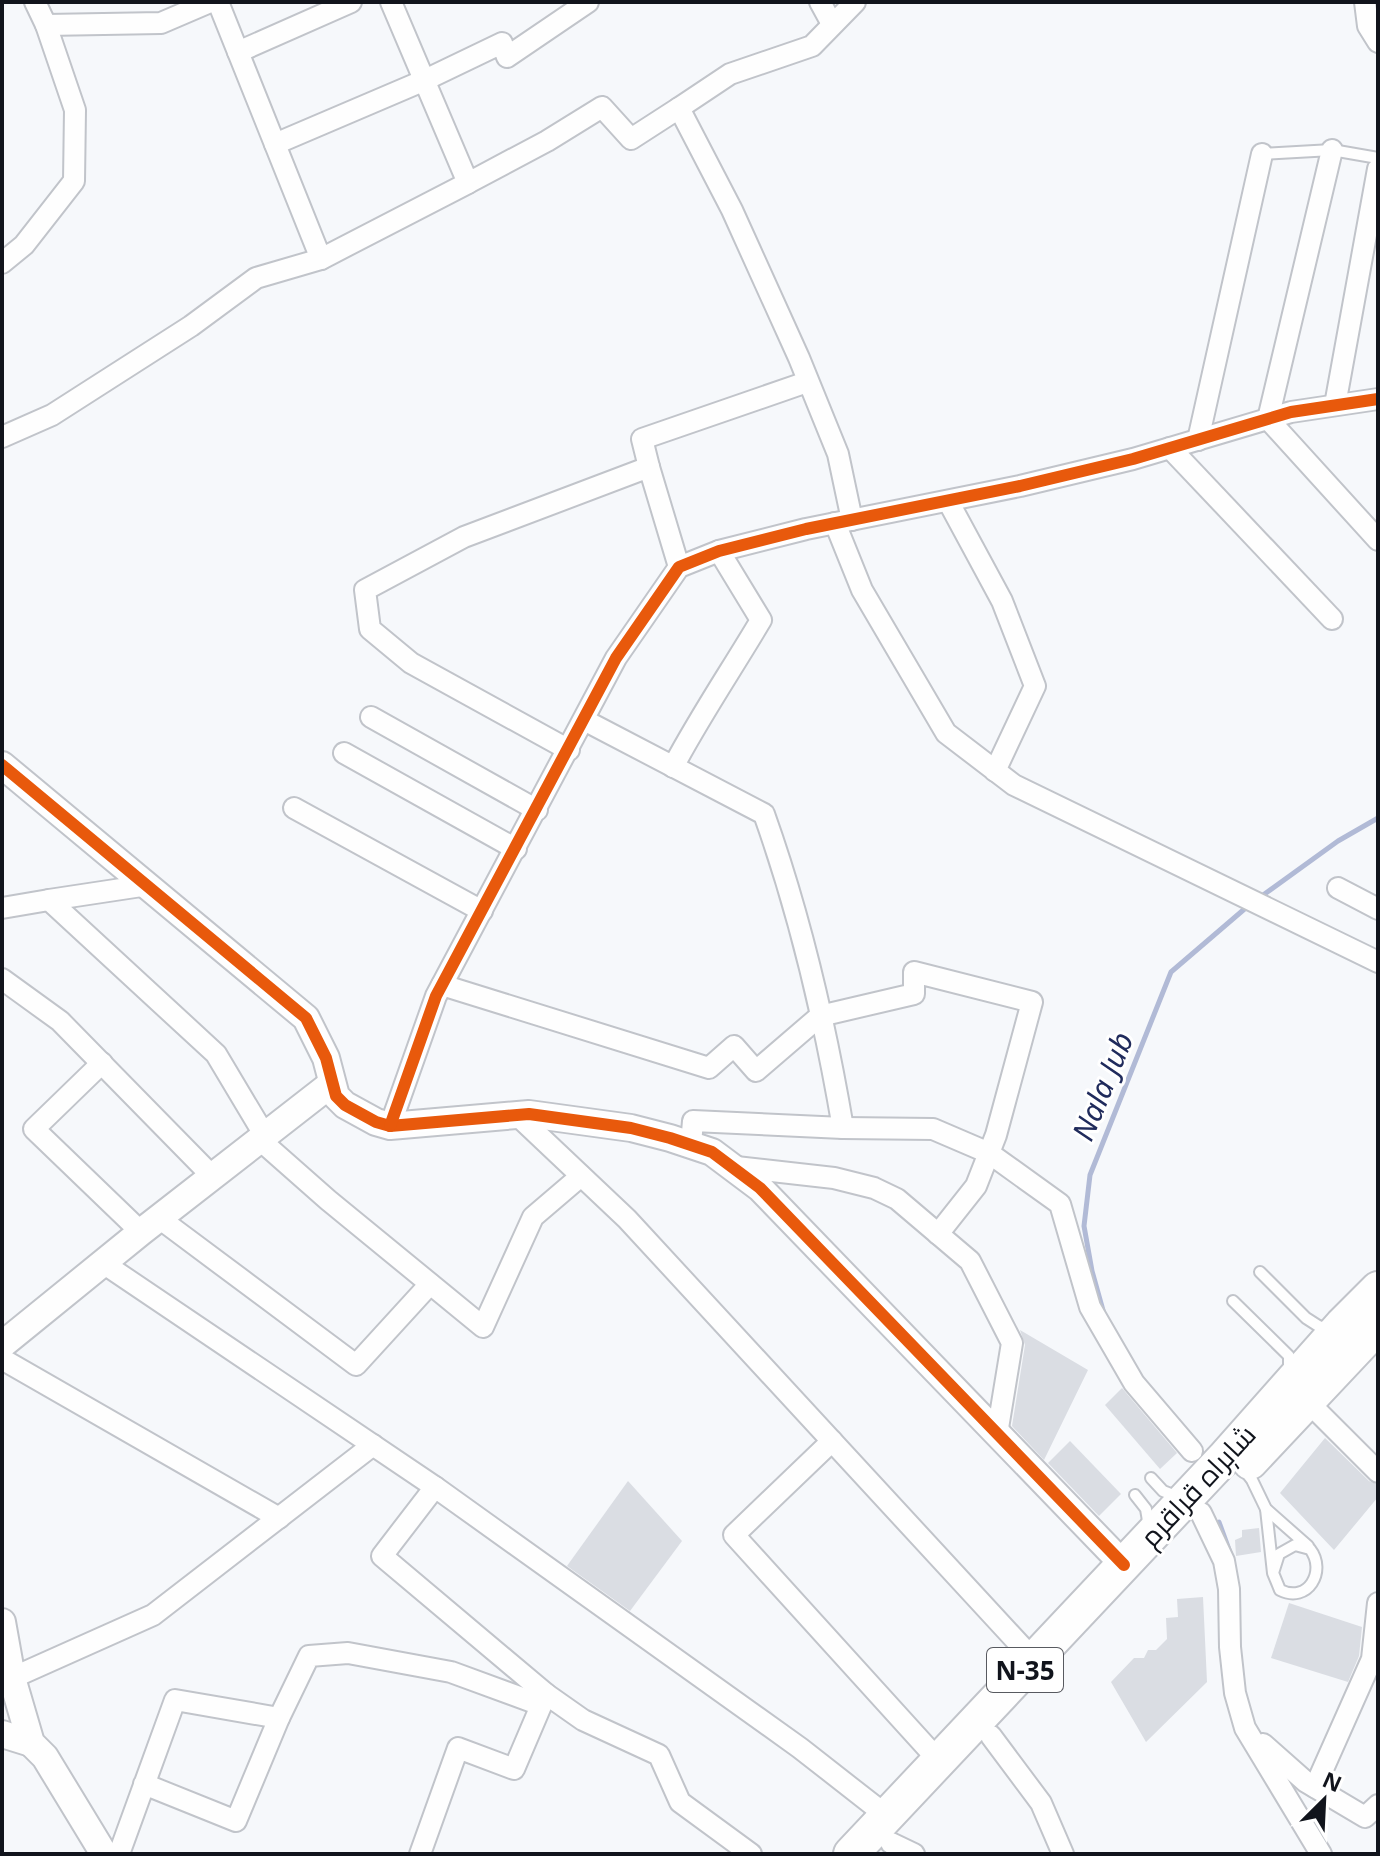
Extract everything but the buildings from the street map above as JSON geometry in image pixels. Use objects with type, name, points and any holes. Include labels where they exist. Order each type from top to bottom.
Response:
[{"type":"highway","name":"شاہراہ قراقرم","points":[[1296,1395],[1342,1325],[1378,1289]]},
{"type":"highway","name":"شاہراہ قراقرم","points":[[893,1842],[940,1762],[1034,1660],[1135,1553],[1210,1483],[1296,1395],[1378,1326]]},
{"type":"highway","name":"شاہراہ قراقرم","points":[[851,1854],[893,1842],[991,1736],[1210,1483]]},
{"type":"street","points":[[2,263],[24,245],[74,181],[75,110],[35,2]]},
{"type":"street","points":[[218,2],[321,259]]},
{"type":"street","points":[[238,52],[351,2]]},
{"type":"street","points":[[391,2],[468,183]]},
{"type":"street","points":[[275,144],[425,80],[502,43],[507,57],[588,2]]},
{"type":"street","points":[[820,2],[832,24]]},
{"type":"street","points":[[2,437],[52,415],[191,326],[256,278],[321,259],[547,141],[602,107],[631,139],[730,74],[812,46],[855,2]]},
{"type":"street","points":[[1365,2],[1368,26],[1378,42]]},
{"type":"street","points":[[46,25],[161,23],[197,4]]},
{"type":"street","points":[[679,108],[732,210],[799,358],[838,454],[843,522],[862,590],[946,733],[1014,785],[1378,962]]},
{"type":"street","points":[[1268,419],[1332,150]]},
{"type":"street","points":[[1198,440],[1262,154]]},
{"type":"street","points":[[1335,405],[1378,169]]},
{"type":"street","points":[[679,567],[642,439],[807,382]]},
{"type":"street","points":[[390,1126],[442,985],[616,658],[679,567],[719,551],[1077,473],[1268,419],[1378,399]]},
{"type":"street","points":[[1268,419],[1378,540]]},
{"type":"street","points":[[1170,448],[1332,619]]},
{"type":"street","points":[[569,750],[411,663],[370,629],[365,590],[464,537],[649,467]]},
{"type":"street","points":[[948,501],[1002,601],[1035,686],[995,771]]},
{"type":"street","points":[[673,767],[761,620],[719,551]]},
{"type":"street","points":[[371,717],[537,810]]},
{"type":"street","points":[[584,720],[764,814],[788,881],[843,1128]]},
{"type":"street","points":[[344,753],[516,849]]},
{"type":"street","points":[[2,765],[306,1018],[326,1058],[336,1096],[345,1105],[376,1122],[390,1126],[529,1114],[615,1126],[691,1144],[712,1152],[736,1167],[760,1188],[997,1434],[1135,1553]]},
{"type":"street","points":[[294,808],[482,911]]},
{"type":"street","points":[[2,908],[148,885]]},
{"type":"street","points":[[1338,888],[1378,909]]},
{"type":"street","points":[[49,900],[216,1054],[263,1138],[483,1327],[533,1217],[581,1176]]},
{"type":"street","points":[[442,985],[709,1068],[734,1046],[756,1071],[820,1016],[914,994],[914,972],[1032,1002],[989,1153],[976,1186],[938,1234]]},
{"type":"street","points":[[2,979],[60,1021],[213,1177]]},
{"type":"street","points":[[102,1063],[34,1129],[150,1225],[356,1365],[430,1284]]},
{"type":"street","points":[[2,1345],[331,1084]]},
{"type":"street","points":[[517,1115],[627,1219],[1034,1660]]},
{"type":"street","points":[[691,1144],[693,1121],[933,1129],[989,1153],[1060,1204],[1090,1307],[1134,1383],[1210,1483],[1229,1589],[1235,1693],[1245,1728],[1321,1854]]},
{"type":"street","points":[[736,1167],[834,1178],[874,1188],[897,1199],[970,1261],[1012,1343],[997,1434]]},
{"type":"street","points":[[103,1263],[435,1487],[800,1748],[893,1842]]},
{"type":"street","points":[[2,1359],[279,1518]]},
{"type":"street","points":[[1296,1395],[1378,1472]]},
{"type":"street","points":[[832,1441],[734,1535],[940,1762]]},
{"type":"street","points":[[12,1678],[153,1615],[373,1445]]},
{"type":"street","points":[[435,1487],[382,1556],[544,1699]]},
{"type":"street","points":[[1315,1787],[1375,1654],[1378,1603]]},
{"type":"street","points":[[2,1622],[12,1678],[31,1743]]},
{"type":"street","points":[[144,1784],[236,1821],[309,1656],[348,1653],[451,1672],[544,1699],[659,1755],[680,1802],[751,1854]]},
{"type":"street","points":[[420,1854],[458,1748],[514,1769],[544,1699]]},
{"type":"street","points":[[2,1734],[31,1743],[45,1757],[105,1852],[144,1784],[175,1700],[279,1718]]},
{"type":"street","points":[[1245,1728],[1315,1787],[1365,1817],[1378,1805]]},
{"type":"street","points":[[991,1736],[1041,1803],[1063,1854]]},
{"type":"lane","points":[[1262,154],[1332,150],[1378,158]]},
{"type":"lane","points":[[1260,1272],[1320,1327],[1342,1325]]},
{"type":"lane","points":[[1233,1301],[1289,1356],[1296,1395]]},
{"type":"lane","points":[[1151,1478],[1174,1498],[1210,1483],[1252,1480],[1266,1509],[1275,1583],[1280,1590],[1297,1594],[1306,1589],[1317,1573],[1315,1555],[1266,1509]]},
{"type":"lane","points":[[1135,1495],[1146,1509],[1149,1526],[1135,1553]]},
{"type":"lane","points":[[1273,1573],[1279,1554],[1287,1548],[1295,1545],[1310,1549]]},
{"type":"waterway","name":"Nala Jub","points":[[1259,898],[1338,841],[1378,818]]},
{"type":"waterway","name":"Nala Jub","points":[[1104,1314],[1084,1226],[1090,1175],[1171,972],[1248,906]]},
{"type":"waterway","name":"Nala Jub","points":[[1219,1522],[1231,1555]]},
{"type":"cycle path","points":[[390,1126],[436,996],[616,658],[679,567],[719,551],[806,529],[1020,486],[1133,459],[1291,412],[1378,399]]},
{"type":"cycle path","points":[[2,765],[306,1018],[326,1058],[336,1096],[345,1105],[376,1122],[390,1126],[529,1114],[631,1128],[712,1152],[760,1188],[1124,1565]]}]
